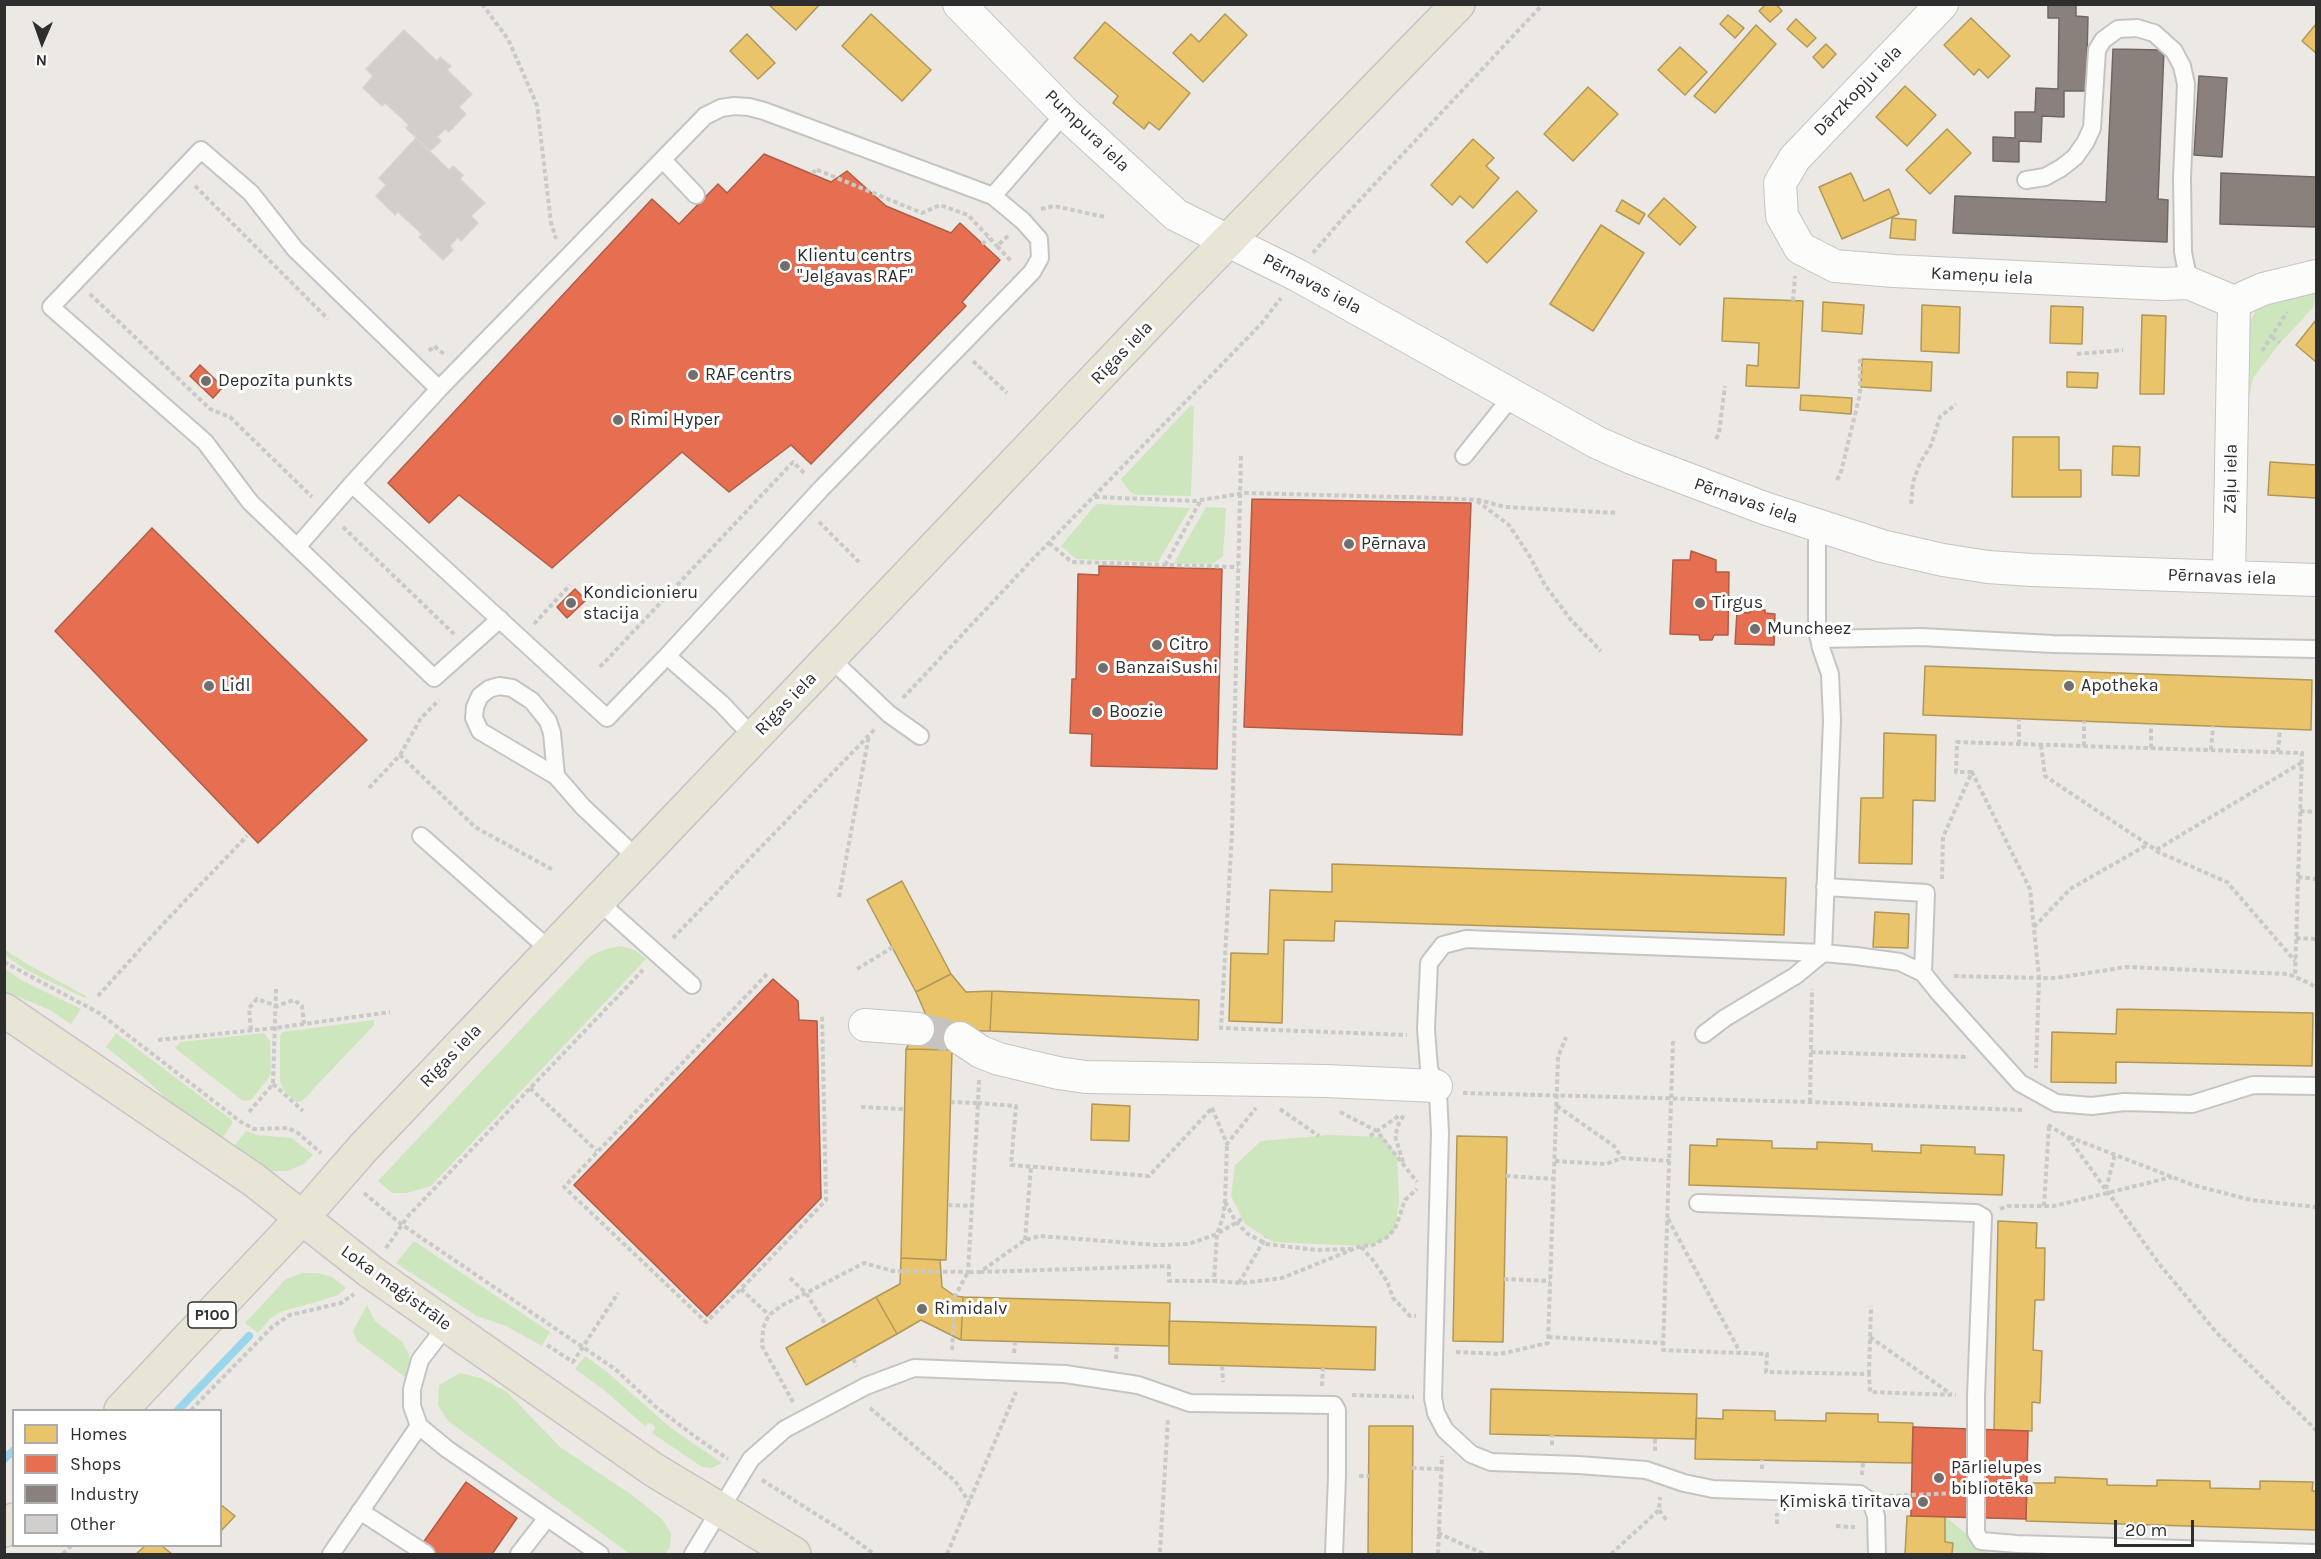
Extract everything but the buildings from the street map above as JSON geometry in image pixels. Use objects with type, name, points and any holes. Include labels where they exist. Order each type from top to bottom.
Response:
[{"type":"main road","name":"Rīgas iela","points":[[122,1409],[302,1218],[364,1147],[1228,241],[1458,4]]},
{"type":"main road","name":"Loka maģistrāle","points":[[4,1010],[254,1180],[371,1272],[654,1470],[794,1554]]},
{"type":"street","name":"Pumpura iela","points":[[959,4],[1065,113],[1176,215],[1228,241]]},
{"type":"street","name":"Dārzkopju iela","points":[[1780,183],[1794,158],[1942,4]]},
{"type":"street","name":"Kameņu iela","points":[[1780,183],[1782,216],[1800,248],[1835,266],[2141,283],[2189,283],[2234,302]]},
{"type":"street","name":"Pērnavas iela","points":[[1228,241],[1297,275],[1598,443],[1706,488],[1882,546],[1943,560],[1988,567],[2316,580]]},
{"type":"street","points":[[2234,382],[2234,302],[2264,289],[2314,277]]},
{"type":"street","name":"Zāļu iela","points":[[2229,576],[2234,382]]},
{"type":"street","points":[[865,1024],[918,1029]]},
{"type":"street","points":[[970,1045],[1058,1073],[1086,1077],[1326,1081],[1437,1089]]},
{"type":"lane","points":[[2026,180],[2045,177],[2061,168],[2075,157],[2085,143],[2092,128],[2097,50],[2103,40],[2118,29],[2137,28],[2154,33],[2174,51],[2182,66],[2186,84],[2182,178],[2183,252],[2189,283]]},
{"type":"lane","points":[[297,546],[352,484],[439,389],[705,116],[720,108],[749,107],[993,196],[1023,221],[1039,239],[1040,258],[1032,272],[804,507],[607,718],[352,484]]},
{"type":"lane","points":[[993,196],[1065,113]]},
{"type":"lane","points":[[439,389],[295,249],[251,194],[201,150],[51,308],[205,442],[250,502],[434,678],[500,619]]},
{"type":"lane","points":[[663,160],[696,195]]},
{"type":"lane","points":[[1464,456],[1513,395]]},
{"type":"lane","points":[[1704,1034],[1725,1018],[1806,969],[1823,954],[1832,720],[1830,674],[1819,639],[1816,586],[1817,525]]},
{"type":"lane","points":[[1819,639],[1921,637],[2064,645],[2316,649]]},
{"type":"lane","points":[[667,656],[722,704],[754,738]]},
{"type":"lane","points":[[830,658],[889,714],[920,736]]},
{"type":"lane","points":[[556,776],[554,744],[548,721],[532,701],[512,688],[499,686],[489,689],[480,696],[475,707],[474,718],[480,731],[556,776],[583,807],[638,859]]},
{"type":"lane","points":[[421,836],[551,951]]},
{"type":"lane","points":[[1825,886],[1926,893],[1923,973]]},
{"type":"lane","points":[[598,901],[692,985]]},
{"type":"lane","points":[[1877,1554],[1876,1516],[1870,1502],[1860,1494],[1713,1489],[1684,1483],[1646,1470],[1491,1462],[1471,1454],[1445,1430],[1436,1413],[1433,1398],[1440,1134],[1437,1089],[1429,1068],[1426,1036],[1429,963],[1443,945],[1466,939],[1823,954],[1900,962],[1923,973],[2020,1083],[2056,1103],[2092,1106],[2124,1102],[2192,1104],[2253,1085],[2316,1086]]},
{"type":"lane","points":[[1698,1203],[1976,1213],[1983,1217],[1976,1396],[1976,1533],[1981,1541],[2316,1553]]},
{"type":"lane","points":[[447,1325],[420,1360],[412,1389],[412,1406],[419,1426],[447,1449],[600,1554]]},
{"type":"lane","points":[[693,1554],[751,1459],[785,1430],[857,1391],[914,1368],[1065,1374],[1138,1385],[1190,1403],[1334,1405],[1337,1410],[1334,1554]]},
{"type":"lane","points":[[331,1554],[419,1426]]},
{"type":"lane","points":[[360,1511],[426,1554]]},
{"type":"lane","points":[[519,1554],[547,1518]]},
{"type":"path","points":[[482,4],[508,39],[537,105],[551,223],[563,262]]},
{"type":"path","points":[[874,1554],[841,1530],[700,1441],[615,1370],[401,1224],[870,734],[1049,543],[1261,324],[1322,242],[1543,4]]},
{"type":"path","points":[[813,174],[815,169],[922,213],[940,205],[968,215],[1013,261],[1005,270]]},
{"type":"path","points":[[180,172],[328,319]]},
{"type":"path","points":[[998,246],[1034,211],[1054,206],[1105,217]]},
{"type":"path","points":[[982,244],[989,238]]},
{"type":"path","points":[[1793,301],[1795,272]]},
{"type":"path","points":[[2234,382],[2248,372],[2285,319],[2293,297],[2314,277]]},
{"type":"path","points":[[2272,337],[2280,343]]},
{"type":"path","points":[[958,348],[1007,393]]},
{"type":"path","points":[[2077,354],[2123,350]]},
{"type":"path","points":[[1837,480],[1860,394],[1860,357]]},
{"type":"path","points":[[1716,439],[1719,433],[1725,386]]},
{"type":"path","points":[[1911,504],[1913,482],[1920,463],[1931,445],[1940,417],[1956,404]]},
{"type":"path","points":[[1241,456],[1232,832],[1221,1028],[1426,1036]]},
{"type":"path","points":[[600,667],[793,462],[807,476]]},
{"type":"path","points":[[1094,497],[1201,500],[1240,494],[1427,497],[1475,500],[1505,507],[1618,513]]},
{"type":"path","points":[[1165,565],[1201,500]]},
{"type":"path","points":[[1475,500],[1509,525],[1545,585],[1571,621],[1601,651]]},
{"type":"path","points":[[804,507],[859,562]]},
{"type":"path","points":[[1049,543],[1072,562],[1238,567]]},
{"type":"path","points":[[369,788],[400,755],[421,718],[447,693]]},
{"type":"path","points":[[2019,719],[2019,744]]},
{"type":"path","points":[[2084,722],[2084,746]]},
{"type":"path","points":[[2151,724],[2151,748]]},
{"type":"path","points":[[2211,750],[2213,726]]},
{"type":"path","points":[[2278,752],[2280,729]]},
{"type":"path","points":[[839,897],[870,734]]},
{"type":"path","points":[[1972,772],[1956,772],[1957,742],[2302,753],[2295,977]]},
{"type":"path","points":[[2041,745],[2045,776],[2147,845],[2227,882],[2296,962]]},
{"type":"path","points":[[400,755],[475,827],[553,870]]},
{"type":"path","points":[[2156,850],[2302,763]]},
{"type":"path","points":[[1942,881],[1943,837],[1972,772]]},
{"type":"path","points":[[1972,772],[2030,889],[2039,978],[2035,1093]]},
{"type":"path","points":[[2300,811],[2316,812]]},
{"type":"path","points":[[98,996],[162,924],[247,836]]},
{"type":"path","points":[[2034,927],[2070,889],[2147,845]]},
{"type":"path","points":[[2298,877],[2316,879]]},
{"type":"path","points":[[2296,938],[2316,939]]},
{"type":"path","points":[[857,969],[893,947]]},
{"type":"path","points":[[4,962],[99,1013],[241,1122]]},
{"type":"path","points":[[1923,973],[2056,978],[2126,967],[2288,974],[2316,988]]},
{"type":"path","points":[[1806,969],[1812,982],[1810,1102]]},
{"type":"path","points":[[766,974],[564,1187],[706,1322],[741,1290],[826,1200],[822,1014]]},
{"type":"path","points":[[249,1112],[273,1084],[276,989]]},
{"type":"path","points":[[251,1030],[249,1008],[257,999],[277,1006],[294,1000],[302,1006],[304,1024]]},
{"type":"path","points":[[158,1040],[275,1028],[390,1012]]},
{"type":"path","points":[[1433,1350],[1500,1354],[1548,1343],[1558,1057],[1566,1036]]},
{"type":"path","points":[[1673,1041],[1663,1350],[1767,1354],[1766,1372],[1869,1374]]},
{"type":"path","points":[[951,1369],[955,1296],[968,1272],[972,1206],[978,1103],[970,1045]]},
{"type":"path","points":[[1811,1052],[1996,1058]]},
{"type":"path","points":[[273,1084],[303,1111]]},
{"type":"path","points":[[530,1088],[597,1151]]},
{"type":"path","points":[[1437,1089],[2032,1111]]},
{"type":"path","points":[[951,1102],[1016,1106],[1011,1165],[1149,1176],[1219,1101]]},
{"type":"path","points":[[1273,1104],[1319,1136]]},
{"type":"path","points":[[1556,1105],[1614,1146],[1622,1158]]},
{"type":"path","points":[[861,1107],[904,1108]]},
{"type":"path","points":[[1227,1144],[1257,1107]]},
{"type":"path","points":[[1212,1108],[1227,1144],[1225,1201],[1223,1217],[1216,1234],[1214,1281]]},
{"type":"path","points":[[1335,1109],[1377,1131],[1418,1186]]},
{"type":"path","points":[[1404,1165],[1395,1136],[1399,1123],[1407,1110]]},
{"type":"path","points":[[2041,1118],[2049,1126],[2068,1137],[2193,1185],[2251,1200],[2316,1207]]},
{"type":"path","points":[[2044,1206],[2049,1126]]},
{"type":"path","points":[[2068,1137],[2160,1265],[2217,1334],[2316,1430]]},
{"type":"path","points":[[2107,1191],[2115,1154]]},
{"type":"path","points":[[1554,1161],[1606,1164],[1622,1158],[1670,1161]]},
{"type":"path","points":[[1025,1240],[1031,1167]]},
{"type":"path","points":[[1417,1200],[1418,1172]]},
{"type":"path","points":[[1506,1176],[1554,1179]]},
{"type":"path","points":[[1983,1217],[2008,1206],[2054,1206],[2107,1191],[2172,1177]]},
{"type":"path","points":[[1225,1201],[1236,1222],[1248,1234],[1316,1250],[1359,1247],[1373,1245],[1386,1238],[1395,1229],[1405,1200],[1418,1186]]},
{"type":"path","points":[[948,1205],[972,1206]]},
{"type":"path","points":[[1668,1217],[1741,1353]]},
{"type":"path","points":[[980,1272],[1025,1240],[1040,1236],[1157,1245],[1189,1244],[1216,1234],[1242,1219]]},
{"type":"path","points":[[1239,1283],[1264,1239]]},
{"type":"path","points":[[1359,1247],[1372,1259],[1387,1281],[1393,1298],[1410,1316],[1434,1317]]},
{"type":"path","points":[[803,1420],[762,1346],[763,1328],[769,1315],[864,1263],[893,1271],[968,1272],[1169,1266],[1169,1281],[1239,1283],[1282,1278],[1359,1247]]},
{"type":"path","points":[[192,1409],[272,1327],[290,1315],[341,1303],[352,1296],[371,1272]]},
{"type":"path","points":[[790,1278],[806,1293],[826,1326]]},
{"type":"path","points":[[1504,1279],[1550,1281]]},
{"type":"path","points":[[741,1290],[769,1315]]},
{"type":"path","points":[[547,1345],[573,1362],[618,1293]]},
{"type":"path","points":[[1871,1306],[1870,1392],[1976,1396]]},
{"type":"path","points":[[1414,1316],[1415,1307]]},
{"type":"path","points":[[1870,1336],[1951,1395]]},
{"type":"path","points":[[1548,1337],[1663,1343]]},
{"type":"path","points":[[947,1554],[1025,1372]]},
{"type":"path","points":[[857,1391],[872,1410],[955,1481],[969,1502]]},
{"type":"path","points":[[1337,1410],[1353,1395],[1433,1398]]},
{"type":"path","points":[[1160,1552],[1170,1396]]},
{"type":"path","points":[[1438,1554],[1445,1430]]},
{"type":"path","points":[[1412,1468],[1441,1469]]},
{"type":"path","points":[[1660,1475],[1659,1510],[1667,1521]]},
{"type":"path","points":[[1870,1502],[1883,1496],[1976,1492]]},
{"type":"path","points":[[1611,1554],[1659,1510]]},
{"type":"path","points":[[1438,1533],[1484,1554]]},
{"type":"green space","points":[[2316,291],[2313,308],[2280,343],[2253,378],[2247,407],[2248,327],[2257,307],[2267,298]]},
{"type":"green space","points":[[1191,405],[1194,407],[1191,496],[1135,495],[1130,492],[1121,479]]},
{"type":"green space","points":[[1096,504],[1190,508],[1158,562],[1076,559],[1061,546]]},
{"type":"green space","points":[[1206,507],[1226,508],[1223,556],[1212,564],[1174,563]]},
{"type":"green space","points":[[621,946],[635,950],[646,959],[431,1186],[407,1193],[392,1193],[378,1181],[590,956]]},
{"type":"green space","points":[[4,949],[86,996],[85,998],[26,970],[5,955]]},
{"type":"green space","points":[[5,969],[21,980],[81,1009],[71,1024],[50,1010],[7,992],[5,990]]},
{"type":"green space","points":[[374,1020],[374,1025],[302,1101],[296,1102],[283,1089],[280,1080],[280,1036],[282,1032]]},
{"type":"green space","points":[[116,1033],[232,1120],[232,1124],[220,1142],[185,1116],[142,1076],[106,1047]]},
{"type":"green space","points":[[264,1033],[270,1041],[271,1072],[251,1100],[243,1101],[175,1048],[180,1042]]},
{"type":"green space","points":[[246,1131],[257,1135],[292,1138],[313,1155],[304,1164],[287,1171],[268,1171],[231,1150]]},
{"type":"green space","points":[[1329,1135],[1383,1137],[1397,1156],[1399,1202],[1395,1229],[1386,1238],[1373,1245],[1361,1246],[1273,1242],[1245,1224],[1231,1196],[1235,1165],[1261,1141]]},
{"type":"green space","points":[[414,1241],[550,1332],[542,1346],[506,1326],[477,1316],[396,1263]]},
{"type":"green space","points":[[302,1273],[318,1273],[332,1277],[346,1288],[338,1295],[280,1312],[270,1319],[258,1333],[245,1323],[286,1279]]},
{"type":"green space","points":[[367,1305],[375,1321],[402,1342],[409,1354],[409,1373],[405,1377],[357,1341],[353,1331]]},
{"type":"green space","points":[[585,1356],[607,1372],[671,1428],[722,1463],[712,1468],[702,1467],[652,1433],[655,1428],[652,1424],[648,1423],[645,1426],[604,1390],[575,1369]]},
{"type":"green space","points":[[460,1373],[481,1378],[507,1392],[560,1447],[632,1495],[662,1519],[671,1533],[670,1547],[665,1554],[630,1554],[448,1421],[438,1405],[439,1385]]},
{"type":"green space","points":[[1945,1516],[1990,1554],[1952,1554],[1953,1543],[1945,1542]]},
{"type":"waterway","points":[[179,1409],[249,1336]]},
{"type":"waterway","points":[[4,1459],[12,1452]]},
{"type":"tunnel","points":[[918,1029],[960,1038]]},
{"type":"place","name":"Klientu centrs \"Jelgavas RAF\"","points":[[785,266]]},
{"type":"place","name":"RAF centrs","points":[[693,375]]},
{"type":"place","name":"Depozīta punkts","points":[[206,381]]},
{"type":"place","name":"Rimi Hyper","points":[[618,420]]},
{"type":"place","name":"Pērnava","points":[[1349,544]]},
{"type":"place","name":"Kondicionieru stacija","points":[[571,603]]},
{"type":"place","name":"Tirgus","points":[[1700,603]]},
{"type":"place","name":"Muncheez","points":[[1755,629]]},
{"type":"place","name":"Citro","points":[[1157,645]]},
{"type":"place","name":"BanzaiSushi","points":[[1103,668]]},
{"type":"place","name":"Lidl","points":[[209,686]]},
{"type":"place","name":"Apotheka","points":[[2069,686]]},
{"type":"place","name":"Boozie","points":[[1097,712]]},
{"type":"place","name":"Rimidalv","points":[[922,1309]]},
{"type":"place","name":"Pārlielupes bibliotēka","points":[[1939,1478]]},
{"type":"place","name":"Ķīmiskā tīrītava","points":[[1923,1502]]}]
